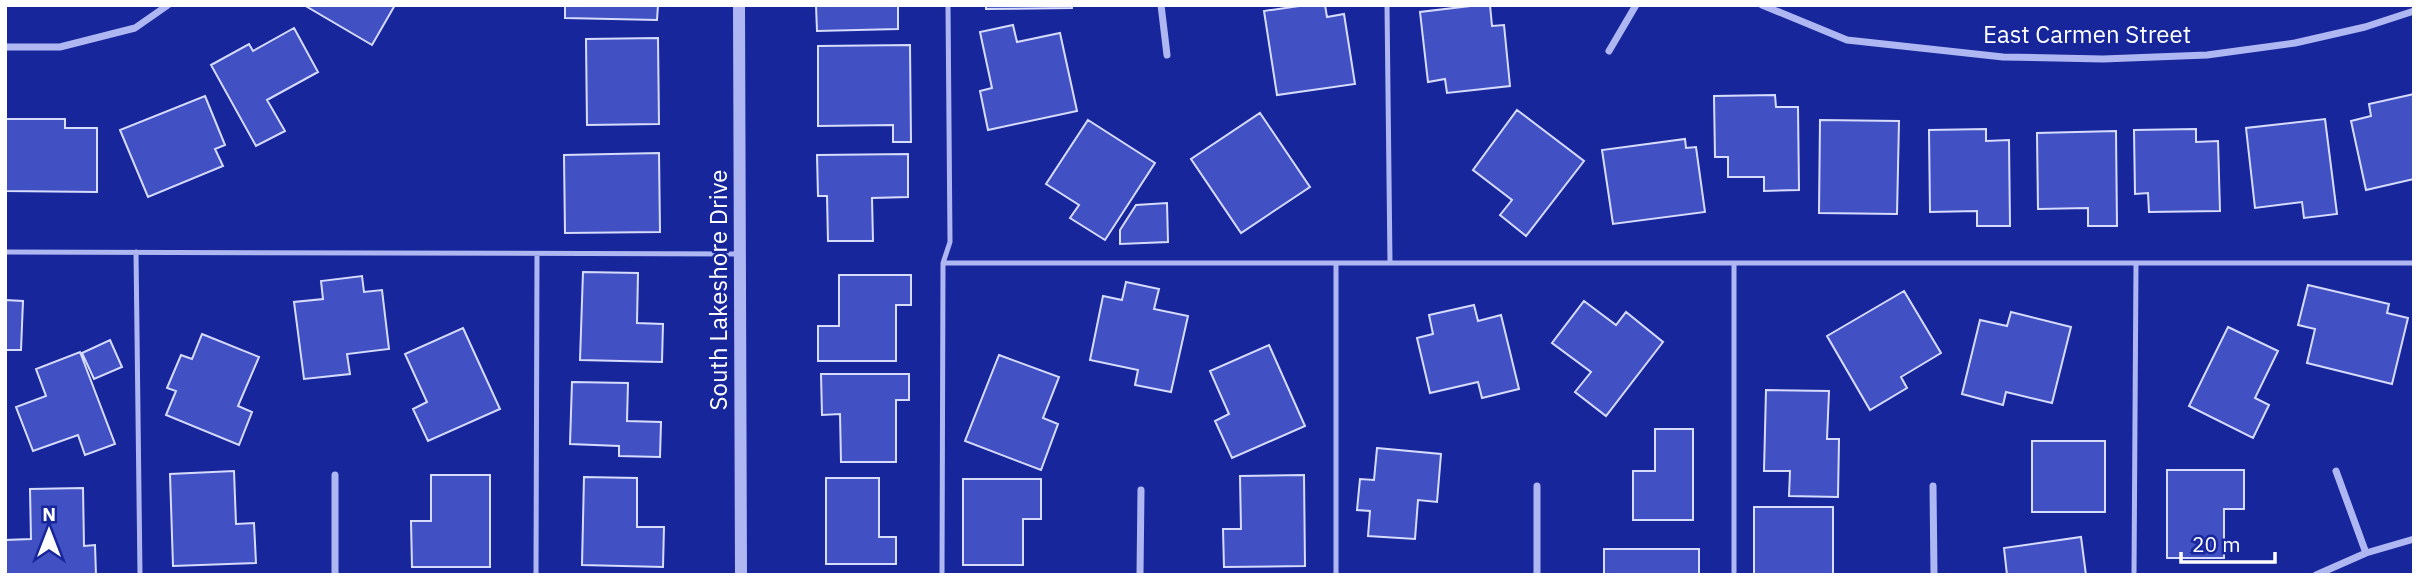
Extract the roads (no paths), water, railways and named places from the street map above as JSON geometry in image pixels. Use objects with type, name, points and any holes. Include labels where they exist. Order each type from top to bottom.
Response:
[{"type":"street","points":[[5,47],[60,47],[135,28],[168,5]]},
{"type":"street","name":"South Lakeshore Drive","points":[[739,5],[741,575]]},
{"type":"street","points":[[1161,5],[1167,55]]},
{"type":"street","points":[[1609,51],[1636,5]]},
{"type":"street","name":"East Carmen Street","points":[[1762,5],[1847,40],[2003,57],[2103,59],[2207,55],[2295,43],[2365,27],[2414,11]]},
{"type":"street","points":[[2336,471],[2366,553]]},
{"type":"street","points":[[335,475],[335,575]]},
{"type":"street","points":[[1537,486],[1537,575]]},
{"type":"street","points":[[1933,486],[1934,575]]},
{"type":"street","points":[[1140,575],[1141,490]]},
{"type":"street","points":[[2316,575],[2366,553],[2414,539]]},
{"type":"lane","points":[[942,575],[943,262],[950,242],[948,5]]},
{"type":"lane","points":[[1387,5],[1390,263]]},
{"type":"lane","points":[[5,252],[740,254]]},
{"type":"lane","points":[[136,252],[140,575]]},
{"type":"lane","points":[[536,575],[537,254]]},
{"type":"lane","points":[[943,262],[2414,263]]},
{"type":"lane","points":[[1336,262],[1336,575]]},
{"type":"lane","points":[[1734,263],[1734,575]]},
{"type":"lane","points":[[2134,575],[2136,263]]}]
